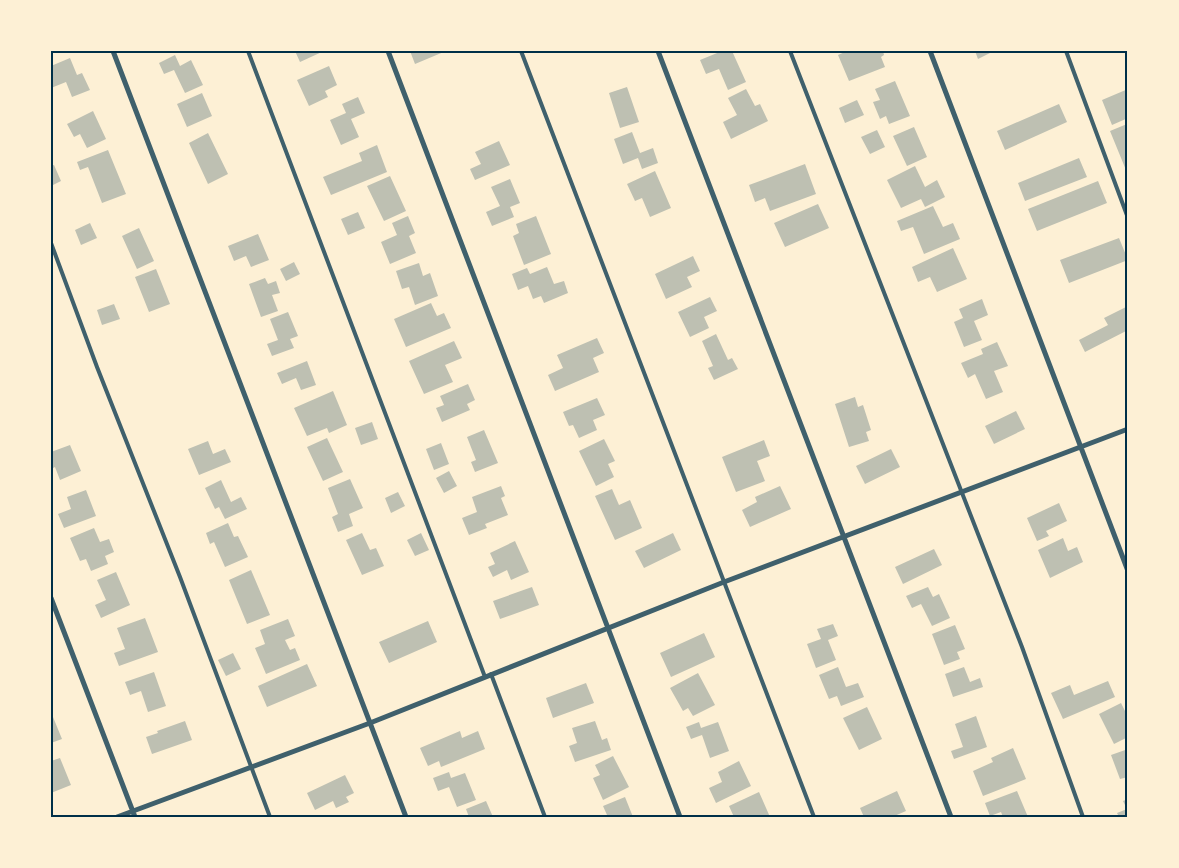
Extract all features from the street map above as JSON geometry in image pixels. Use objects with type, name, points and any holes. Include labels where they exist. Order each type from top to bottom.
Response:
[{"type":"street","points":[[113,51],[406,817]]},
{"type":"street","points":[[388,51],[680,817]]},
{"type":"street","points":[[658,51],[951,817]]},
{"type":"street","points":[[930,51],[1128,571]]},
{"type":"street","points":[[117,817],[134,814],[370,723],[724,582],[1128,429]]},
{"type":"street","points":[[51,598],[134,814]]},
{"type":"lane","points":[[248,51],[488,676],[545,817]]},
{"type":"lane","points":[[521,51],[814,817]]},
{"type":"lane","points":[[790,51],[960,492],[1022,647],[1083,817]]},
{"type":"lane","points":[[1066,51],[1128,218]]},
{"type":"lane","points":[[51,243],[97,368],[180,577],[270,817]]},
{"type":"building","points":[[295,51],[324,51],[300,62]]},
{"type":"building","points":[[410,51],[446,51],[415,64]]},
{"type":"building","points":[[722,51],[732,51],[746,82],[728,90],[719,69],[706,74],[700,60]]},
{"type":"building","points":[[847,51],[883,51],[884,55],[881,57],[885,67],[849,81],[838,55]]},
{"type":"building","points":[[975,51],[994,51],[978,59]]},
{"type":"building","points":[[175,55],[180,66],[191,60],[203,85],[185,93],[174,70],[164,74],[159,63]]},
{"type":"building","points":[[70,58],[77,75],[82,73],[90,90],[72,97],[66,82],[51,88],[51,66]]},
{"type":"building","points":[[329,66],[337,85],[325,91],[328,97],[309,106],[297,80]]},
{"type":"building","points":[[895,81],[910,116],[889,124],[886,116],[880,119],[873,102],[880,100],[875,89]]},
{"type":"building","points":[[627,87],[639,122],[620,128],[609,93]]},
{"type":"building","points":[[746,89],[755,106],[760,104],[768,121],[731,139],[723,122],[737,115],[728,98]]},
{"type":"building","points":[[1128,89],[1128,118],[1112,125],[1102,100]]},
{"type":"building","points":[[202,93],[212,116],[187,127],[177,104]]},
{"type":"building","points":[[358,97],[365,113],[351,119],[359,137],[341,145],[330,120],[346,113],[342,104]]},
{"type":"building","points":[[857,100],[864,115],[845,123],[839,108]]},
{"type":"building","points":[[1059,104],[1067,122],[1005,150],[997,131]]},
{"type":"building","points":[[93,111],[106,139],[87,148],[80,134],[74,137],[67,124]]},
{"type":"building","points":[[1127,124],[1128,126],[1128,175],[1110,131]]},
{"type":"building","points":[[914,127],[927,157],[907,166],[893,136]]},
{"type":"building","points":[[877,130],[885,147],[870,154],[861,137]]},
{"type":"building","points":[[632,132],[640,153],[653,148],[658,163],[642,169],[638,158],[623,164],[614,139]]},
{"type":"building","points":[[208,133],[228,174],[208,184],[189,143]]},
{"type":"building","points":[[499,141],[510,165],[475,180],[470,169],[481,164],[475,152]]},
{"type":"building","points":[[377,145],[387,172],[331,195],[323,177],[362,161],[359,153]]},
{"type":"building","points":[[108,150],[126,194],[102,203],[88,167],[80,170],[77,162]]},
{"type":"building","points":[[1079,158],[1087,177],[1025,201],[1018,183]]},
{"type":"building","points":[[805,164],[816,194],[770,211],[765,198],[755,202],[749,185]]},
{"type":"building","points":[[54,165],[61,181],[51,186],[51,166]]},
{"type":"building","points":[[915,166],[925,187],[937,180],[945,197],[925,207],[921,199],[901,208],[887,180]]},
{"type":"building","points":[[655,171],[671,208],[650,217],[642,198],[635,201],[627,184]]},
{"type":"building","points":[[390,176],[406,211],[384,221],[367,186]]},
{"type":"building","points":[[510,179],[520,203],[510,207],[514,217],[492,226],[486,212],[500,206],[491,187]]},
{"type":"building","points":[[1098,181],[1107,203],[1037,231],[1028,209]]},
{"type":"building","points":[[818,204],[829,228],[785,247],[774,223]]},
{"type":"building","points":[[933,206],[943,227],[953,223],[960,239],[924,254],[913,227],[901,231],[897,221]]},
{"type":"building","points":[[358,212],[365,228],[348,235],[341,219]]},
{"type":"building","points":[[408,216],[415,233],[409,236],[416,253],[390,264],[381,242],[397,235],[392,223]]},
{"type":"building","points":[[536,216],[551,254],[524,265],[513,236],[519,233],[516,224]]},
{"type":"building","points":[[90,223],[97,238],[81,245],[75,230]]},
{"type":"building","points":[[139,228],[154,261],[137,269],[122,236]]},
{"type":"building","points":[[258,234],[269,260],[251,267],[246,256],[234,261],[228,246]]},
{"type":"building","points":[[1119,238],[1128,260],[1069,283],[1060,260]]},
{"type":"building","points":[[953,248],[967,279],[937,292],[930,277],[918,282],[912,267]]},
{"type":"building","points":[[693,256],[700,271],[687,277],[692,287],[666,299],[655,274]]},
{"type":"building","points":[[294,262],[300,274],[286,281],[280,269]]},
{"type":"building","points":[[419,263],[423,276],[430,273],[438,296],[415,305],[409,287],[402,289],[396,271]]},
{"type":"building","points":[[547,267],[554,284],[564,281],[568,293],[544,303],[541,296],[533,299],[528,286],[518,290],[512,274],[527,268],[530,274]]},
{"type":"building","points":[[156,269],[170,304],[149,312],[135,277]]},
{"type":"building","points":[[265,278],[268,284],[276,281],[280,293],[272,295],[278,311],[261,317],[249,284]]},
{"type":"building","points":[[710,297],[717,311],[704,317],[709,328],[690,337],[678,312]]},
{"type":"building","points":[[982,299],[988,315],[974,321],[982,340],[964,347],[954,322],[963,318],[959,309]]},
{"type":"building","points":[[431,303],[437,316],[444,313],[451,328],[406,347],[394,319]]},
{"type":"building","points":[[114,304],[120,319],[102,325],[97,310]]},
{"type":"building","points":[[1128,306],[1128,330],[1085,352],[1079,340],[1108,325],[1104,318]]},
{"type":"building","points":[[288,312],[298,336],[290,339],[294,348],[272,356],[267,344],[278,340],[270,319]]},
{"type":"building","points":[[716,334],[728,360],[732,358],[738,369],[714,380],[708,368],[713,366],[702,341]]},
{"type":"building","points":[[597,338],[604,353],[593,358],[599,372],[555,391],[548,375],[563,368],[557,355]]},
{"type":"building","points":[[454,341],[462,358],[445,365],[453,382],[424,394],[409,361]]},
{"type":"building","points":[[997,342],[1008,366],[994,371],[1003,392],[986,399],[975,374],[968,378],[961,363],[983,354],[981,349]]},
{"type":"building","points":[[307,361],[316,385],[301,390],[296,378],[282,384],[277,373]]},
{"type":"building","points":[[468,384],[475,400],[467,404],[470,410],[442,422],[436,408],[444,405],[440,396]]},
{"type":"building","points":[[333,391],[347,425],[329,433],[327,428],[307,436],[294,408]]},
{"type":"building","points":[[855,397],[858,407],[863,405],[871,430],[866,432],[869,441],[849,447],[835,404]]},
{"type":"building","points":[[597,398],[605,415],[593,420],[597,430],[579,438],[573,425],[569,426],[563,412]]},
{"type":"building","points":[[1016,411],[1025,429],[994,444],[985,426]]},
{"type":"building","points":[[372,422],[378,439],[361,445],[355,428]]},
{"type":"building","points":[[484,430],[498,463],[475,472],[471,462],[476,460],[467,437]]},
{"type":"building","points":[[327,438],[343,472],[323,481],[307,447]]},
{"type":"building","points":[[604,439],[615,461],[608,464],[614,477],[596,486],[579,451]]},
{"type":"building","points":[[764,440],[770,456],[757,461],[765,481],[736,492],[722,457]]},
{"type":"building","points":[[208,441],[213,454],[225,449],[231,462],[199,475],[188,449]]},
{"type":"building","points":[[441,443],[449,464],[434,470],[426,449]]},
{"type":"building","points":[[70,445],[81,471],[60,480],[55,467],[51,469],[51,452]]},
{"type":"building","points":[[891,449],[900,467],[865,484],[856,466]]},
{"type":"building","points":[[449,471],[457,486],[444,493],[436,478]]},
{"type":"building","points":[[350,479],[363,508],[349,514],[353,526],[338,532],[332,517],[338,514],[328,488]]},
{"type":"building","points":[[221,480],[231,502],[241,497],[247,509],[225,519],[219,507],[215,509],[205,488]]},
{"type":"building","points":[[501,486],[505,496],[501,498],[508,515],[485,524],[487,528],[469,535],[462,518],[477,512],[472,497]]},
{"type":"building","points":[[780,486],[791,509],[750,527],[742,510],[757,502],[755,497]]},
{"type":"building","points":[[612,489],[619,505],[630,500],[642,528],[615,540],[595,496]]},
{"type":"building","points":[[86,490],[96,516],[64,528],[58,514],[71,509],[67,497]]},
{"type":"building","points":[[398,492],[405,506],[391,513],[385,498]]},
{"type":"building","points":[[1059,503],[1067,521],[1046,531],[1049,536],[1037,541],[1027,518]]},
{"type":"building","points":[[228,523],[234,537],[238,536],[248,557],[225,567],[214,542],[210,544],[206,533]]},
{"type":"building","points":[[94,528],[100,542],[109,539],[114,552],[105,556],[108,564],[91,571],[86,559],[80,561],[70,538]]},
{"type":"building","points":[[362,533],[370,550],[376,548],[384,566],[362,575],[346,540]]},
{"type":"building","points":[[421,533],[429,550],[415,556],[407,540]]},
{"type":"building","points":[[673,533],[681,550],[644,568],[635,551]]},
{"type":"building","points":[[1063,538],[1068,551],[1077,547],[1083,562],[1050,578],[1038,550]]},
{"type":"building","points":[[515,541],[529,572],[511,580],[507,570],[493,577],[488,567],[495,564],[490,553]]},
{"type":"building","points":[[934,549],[942,565],[903,584],[895,567]]},
{"type":"building","points":[[251,570],[270,615],[247,624],[229,580]]},
{"type":"building","points":[[116,572],[130,605],[101,618],[95,605],[106,600],[97,580]]},
{"type":"building","points":[[532,587],[539,605],[500,619],[493,601]]},
{"type":"building","points":[[928,587],[933,597],[939,594],[950,618],[932,626],[921,604],[912,608],[906,596]]},
{"type":"building","points":[[145,618],[158,652],[119,666],[114,653],[125,649],[117,628]]},
{"type":"building","points":[[288,619],[295,636],[285,640],[290,650],[295,648],[300,660],[266,674],[255,648],[265,644],[260,630]]},
{"type":"building","points":[[428,621],[437,642],[389,663],[379,642]]},
{"type":"building","points":[[833,624],[838,636],[828,640],[836,660],[816,668],[807,644],[821,639],[817,629]]},
{"type":"building","points":[[955,625],[965,649],[957,652],[960,659],[944,665],[932,634]]},
{"type":"building","points":[[704,633],[715,657],[671,677],[660,653]]},
{"type":"building","points":[[233,653],[241,669],[226,676],[218,660]]},
{"type":"building","points":[[307,664],[317,686],[267,707],[258,686]]},
{"type":"building","points":[[838,667],[846,687],[858,683],[864,697],[841,706],[837,696],[829,699],[819,675]]},
{"type":"building","points":[[964,667],[970,682],[980,678],[983,687],[953,697],[945,674]]},
{"type":"building","points":[[154,672],[166,706],[148,712],[141,691],[130,695],[125,682]]},
{"type":"building","points":[[698,673],[715,705],[693,716],[688,708],[683,711],[670,688]]},
{"type":"building","points":[[1108,681],[1115,697],[1063,719],[1051,693],[1070,685],[1074,695]]},
{"type":"building","points":[[586,683],[594,703],[553,718],[546,698]]},
{"type":"building","points":[[1121,703],[1128,717],[1128,737],[1114,744],[1099,714]]},
{"type":"building","points":[[867,707],[882,739],[859,750],[843,718]]},
{"type":"building","points":[[976,716],[987,747],[954,759],[951,751],[963,747],[955,724]]},
{"type":"building","points":[[53,717],[62,739],[51,743],[51,718]]},
{"type":"building","points":[[185,721],[192,740],[152,754],[146,737]]},
{"type":"building","points":[[595,721],[602,740],[607,738],[611,750],[575,762],[569,746],[577,743],[572,728]]},
{"type":"building","points":[[699,722],[701,728],[718,722],[729,751],[710,758],[702,735],[691,739],[686,727]]},
{"type":"building","points":[[460,731],[462,738],[478,731],[485,749],[441,767],[439,761],[428,766],[420,748]]},
{"type":"building","points":[[1013,748],[1026,779],[983,796],[973,771],[993,762],[991,758]]},
{"type":"building","points":[[1128,749],[1128,777],[1120,779],[1111,755]]},
{"type":"building","points":[[613,756],[629,787],[603,800],[593,778],[600,775],[595,765]]},
{"type":"building","points":[[60,758],[71,785],[51,793],[51,761]]},
{"type":"building","points":[[739,761],[751,786],[716,803],[709,788],[722,782],[718,772]]},
{"type":"building","points":[[449,772],[451,778],[465,773],[476,800],[457,807],[449,787],[438,791],[433,778]]},
{"type":"building","points":[[345,775],[354,793],[346,797],[349,802],[336,808],[333,801],[315,810],[307,793]]},
{"type":"building","points":[[897,791],[906,811],[892,817],[864,817],[860,808]]},
{"type":"building","points":[[1017,791],[1028,817],[1003,817],[1001,812],[990,816],[985,803]]},
{"type":"building","points":[[759,792],[770,817],[734,817],[729,806]]},
{"type":"building","points":[[625,797],[633,817],[602,817],[607,815],[603,806]]},
{"type":"building","points":[[1128,799],[1128,817],[1119,817],[1117,813],[1127,809],[1123,801]]},
{"type":"building","points":[[486,801],[493,817],[469,817],[466,809]]}]
